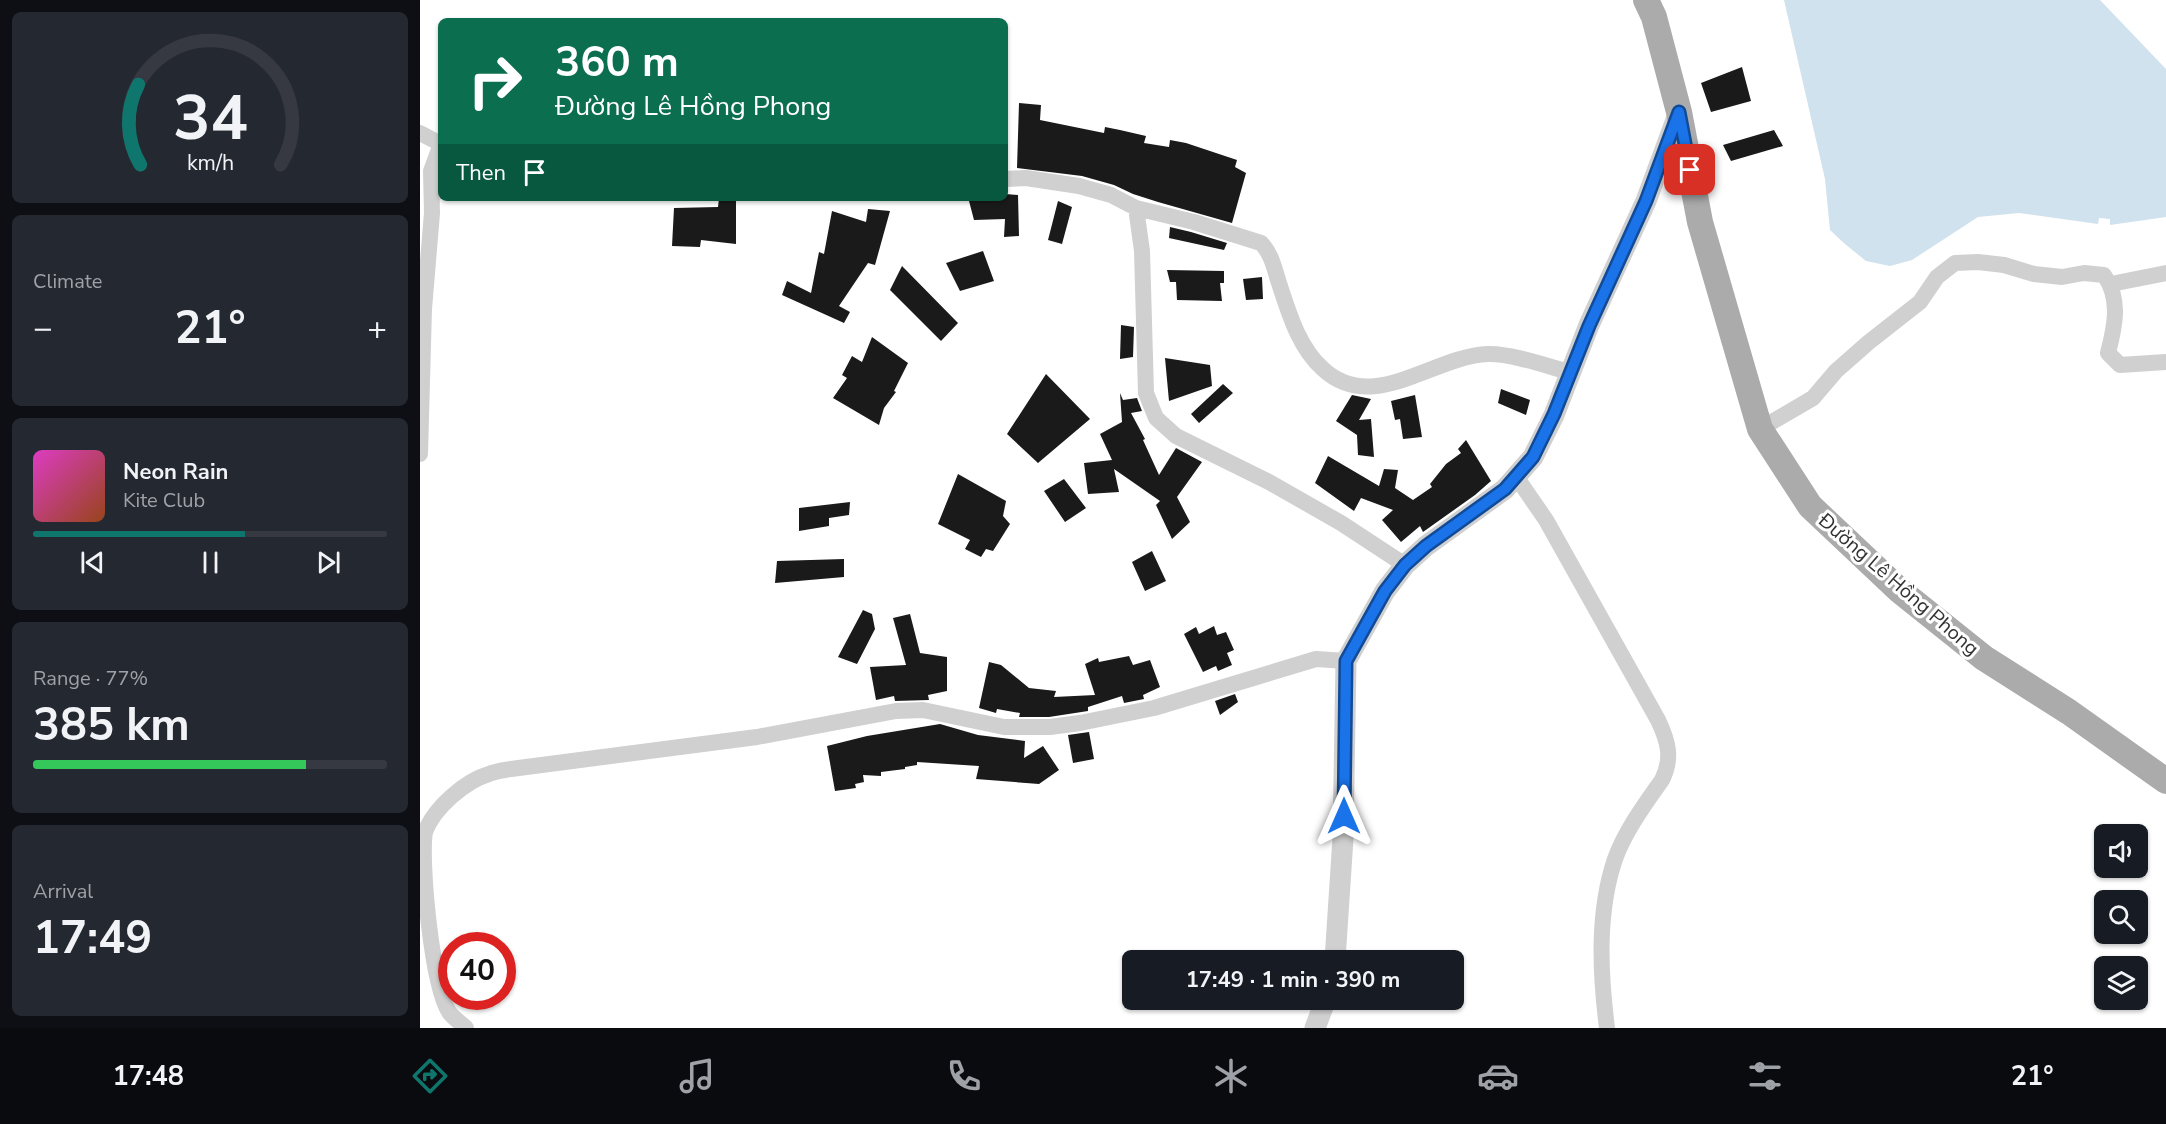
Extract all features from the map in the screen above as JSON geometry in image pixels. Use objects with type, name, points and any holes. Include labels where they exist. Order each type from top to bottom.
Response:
[{"type":"main road","name":"Đường Lê Hồng Phong","points":[[1646,0],[1654,17],[1679,112],[1700,222],[1760,429],[1810,506],[1899,590],[1983,658],[2069,712],[2166,781]]},
{"type":"street","points":[[1336,950],[1343,838],[1346,661],[1385,591],[1405,565],[1426,546],[1517,478],[1533,457],[1646,201],[1679,112]]},
{"type":"street","points":[[420,133],[438,142]]},
{"type":"street","points":[[420,454],[424,309],[432,213],[431,171],[438,152]]},
{"type":"street","points":[[1008,179],[1026,178],[1079,186],[1111,195],[1136,208],[1176,217],[1261,243],[1270,257],[1292,321],[1306,348],[1322,368],[1337,380],[1361,387],[1378,386],[1401,381],[1474,356],[1489,354],[1572,373]]},
{"type":"street","points":[[1136,208],[1142,250],[1146,393],[1156,417],[1176,436],[1269,482],[1341,523],[1405,565]]},
{"type":"street","points":[[1760,429],[1813,398],[1836,371],[1860,349],[1920,302],[1937,277],[1955,263],[1978,262],[2004,265],[2034,274],[2062,277],[2084,273],[2104,275],[2113,288],[2115,310],[2108,353],[2120,365],[2166,362]]},
{"type":"street","points":[[2110,284],[2166,273]]},
{"type":"street","points":[[1517,478],[1546,520],[1658,720],[1669,750],[1666,771],[1662,780],[1625,836],[1618,852],[1606,897],[1601,922],[1607,1028]]},
{"type":"street","points":[[466,1028],[449,1012],[436,976],[421,880],[423,833],[438,812],[460,791],[487,774],[757,737],[896,711],[924,710],[1004,727],[1050,727],[1154,708],[1316,659],[1346,661]]},
{"type":"street","points":[[1315,1028],[1322,1010]]},
{"type":"water","points":[[1784,0],[2100,0],[2166,69],[2166,217],[2110,225],[2110,219],[2099,218],[2098,224],[2019,213],[1978,217],[1912,260],[1890,266],[1866,261],[1830,230],[1825,179]]},
{"type":"building","points":[[1742,67],[1751,101],[1711,112],[1701,83]]},
{"type":"building","points":[[1019,103],[1041,105],[1040,120],[1104,133],[1105,127],[1120,130],[1146,136],[1144,143],[1169,147],[1170,140],[1186,143],[1237,160],[1235,167],[1246,173],[1232,223],[1158,202],[1114,185],[1082,176],[1017,168]]},
{"type":"building","points":[[1774,130],[1783,146],[1731,161],[1723,145]]},
{"type":"building","points":[[1008,194],[1018,195],[1019,236],[1004,237],[1005,219],[974,220],[969,201],[1008,201]]},
{"type":"building","points":[[719,201],[736,201],[736,244],[701,240],[700,247],[672,246],[674,208],[718,207]]},
{"type":"building","points":[[1058,201],[1072,207],[1062,244],[1048,240]]},
{"type":"building","points":[[868,209],[890,211],[875,265],[868,263],[839,306],[850,312],[844,323],[782,295],[787,281],[811,293],[819,252],[824,254],[832,211],[866,222]]},
{"type":"building","points":[[1170,227],[1227,243],[1224,250],[1169,238]]},
{"type":"building","points":[[983,251],[994,281],[960,291],[946,263]]},
{"type":"building","points":[[902,266],[958,323],[941,341],[890,290]]},
{"type":"building","points":[[1167,270],[1224,271],[1224,283],[1220,283],[1222,301],[1177,300],[1176,282],[1170,282]]},
{"type":"building","points":[[1262,277],[1263,299],[1246,300],[1243,279]]},
{"type":"building","points":[[1121,325],[1134,327],[1133,357],[1120,359]]},
{"type":"building","points":[[872,337],[908,363],[894,391],[896,392],[884,408],[879,425],[833,398],[847,378],[842,375],[852,356],[862,362]]},
{"type":"building","points":[[1165,358],[1210,365],[1212,386],[1169,401]]},
{"type":"building","points":[[1046,374],[1090,419],[1038,463],[1007,434]]},
{"type":"building","points":[[1223,384],[1233,393],[1199,423],[1191,414]]},
{"type":"building","points":[[1501,389],[1530,400],[1526,415],[1498,403]]},
{"type":"building","points":[[1120,393],[1123,400],[1137,398],[1142,411],[1131,413],[1145,439],[1143,440],[1159,475],[1176,448],[1202,462],[1177,497],[1190,522],[1172,539],[1156,505],[1160,501],[1114,469],[1119,492],[1088,494],[1084,463],[1112,460],[1100,434],[1122,422]]},
{"type":"building","points":[[1352,395],[1371,399],[1359,420],[1371,419],[1374,457],[1358,455],[1357,435],[1336,421]]},
{"type":"building","points":[[1415,395],[1422,437],[1403,439],[1400,419],[1395,420],[1391,401]]},
{"type":"building","points":[[1466,440],[1491,481],[1423,532],[1420,526],[1401,542],[1382,520],[1393,510],[1361,498],[1354,511],[1315,483],[1328,456],[1379,486],[1384,469],[1398,470],[1395,488],[1413,500],[1432,487],[1430,484],[1446,464],[1461,453],[1458,449]]},
{"type":"building","points":[[958,474],[1006,501],[1003,516],[1010,524],[993,551],[986,549],[981,557],[965,549],[970,540],[938,524]]},
{"type":"building","points":[[1064,479],[1086,508],[1065,522],[1044,491]]},
{"type":"building","points":[[850,502],[849,515],[829,518],[829,526],[799,531],[799,508]]},
{"type":"building","points":[[1152,551],[1166,581],[1145,591],[1132,562]]},
{"type":"building","points":[[844,559],[844,577],[775,583],[777,561]]},
{"type":"building","points":[[863,610],[872,614],[875,629],[857,664],[838,657]]},
{"type":"building","points":[[910,614],[920,653],[947,657],[947,691],[928,695],[929,700],[895,701],[894,696],[876,700],[870,667],[906,665],[893,618]]},
{"type":"building","points":[[1214,626],[1217,635],[1226,632],[1234,650],[1227,653],[1232,665],[1218,671],[1216,666],[1203,672],[1184,634],[1196,627],[1199,634]]},
{"type":"building","points":[[1129,656],[1133,665],[1150,660],[1160,687],[1143,695],[1144,699],[1124,703],[1122,696],[1088,707],[1088,711],[1049,717],[1019,717],[1020,713],[997,709],[996,713],[979,708],[989,662],[1001,665],[1029,688],[1056,691],[1054,697],[1095,695],[1085,664],[1098,658],[1099,662]]},
{"type":"building","points":[[1235,694],[1238,702],[1220,715],[1215,701]]},
{"type":"building","points":[[940,724],[978,735],[1025,741],[1024,758],[1043,746],[1059,770],[1039,784],[976,779],[979,766],[917,762],[917,765],[905,767],[905,769],[881,772],[881,776],[863,775],[864,782],[855,784],[856,788],[835,791],[827,746],[867,736]]},
{"type":"building","points":[[1089,732],[1094,759],[1073,763],[1068,735]]},
{"type":"route","points":[[1344,816],[1346,661],[1363,628],[1385,591],[1405,565],[1426,546],[1505,489],[1533,457],[1554,414],[1589,326],[1646,201],[1679,112],[1690,170]]}]
